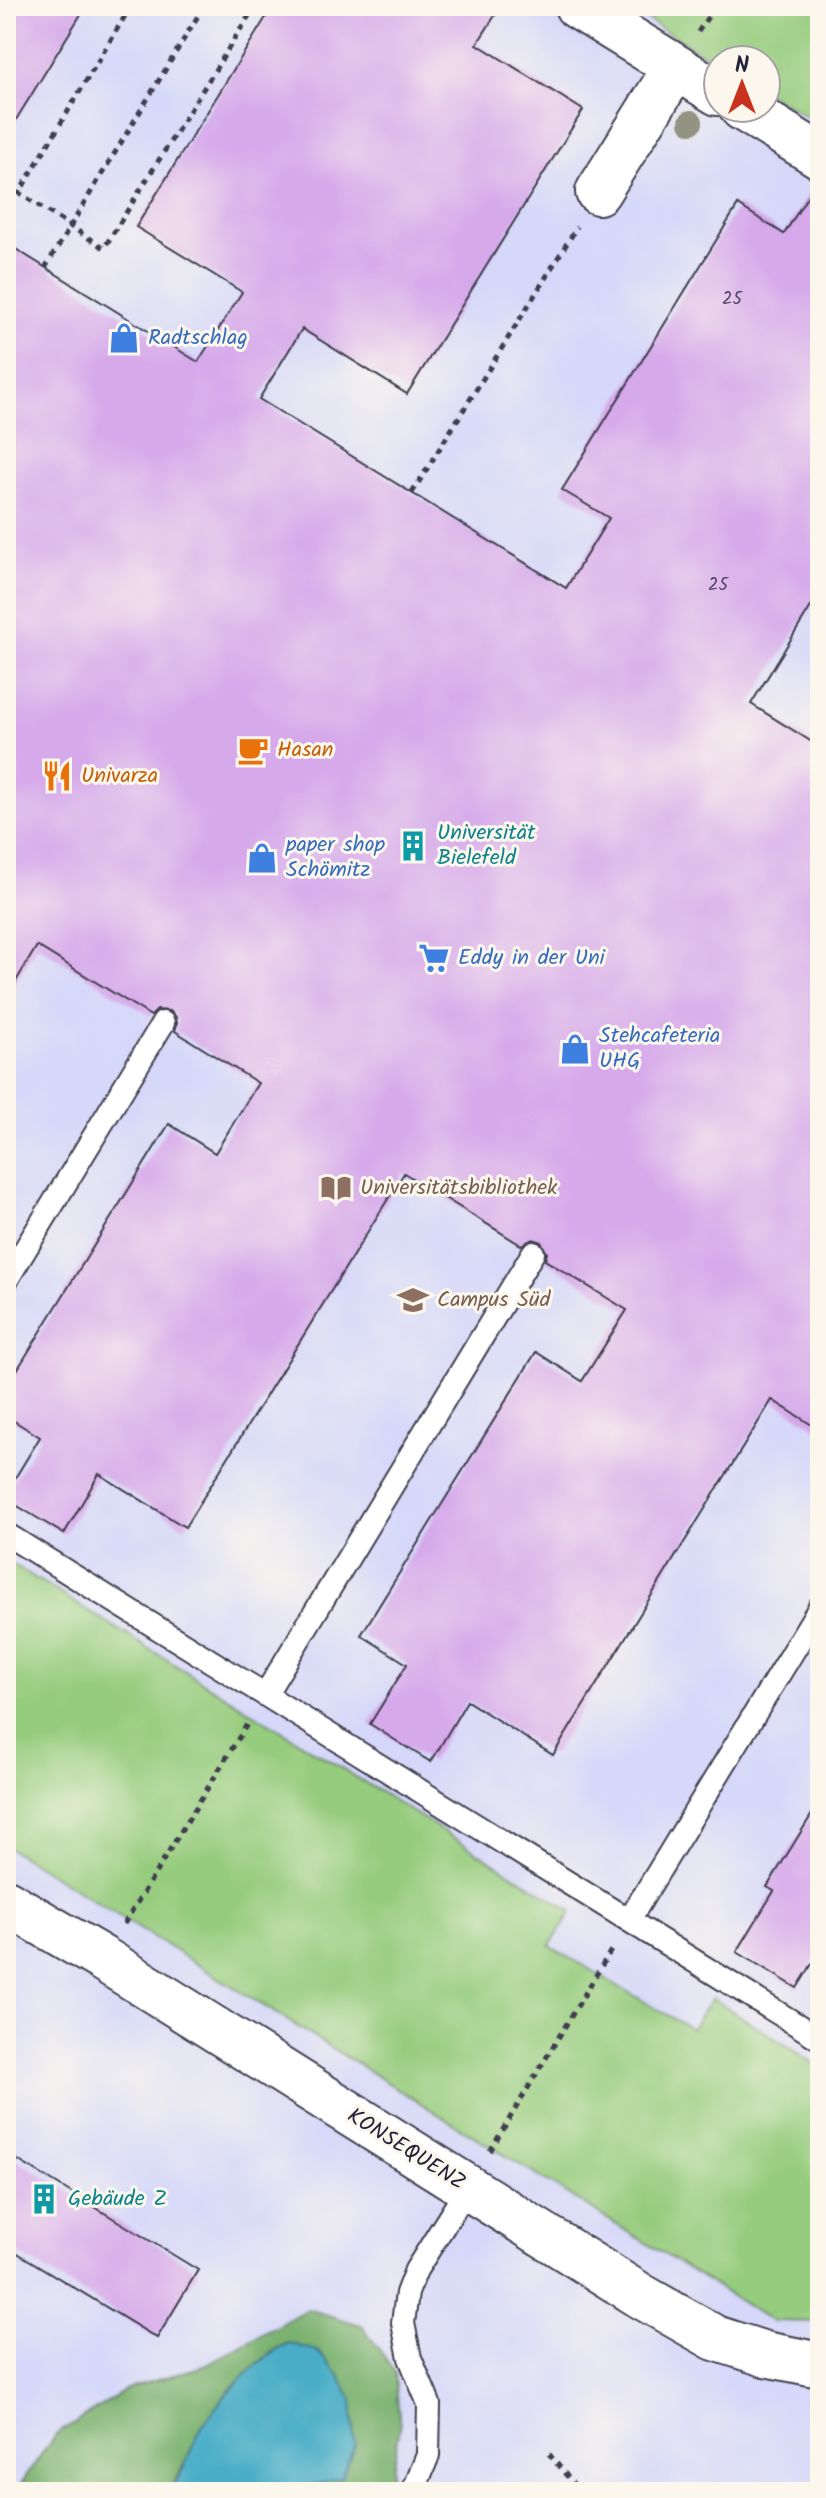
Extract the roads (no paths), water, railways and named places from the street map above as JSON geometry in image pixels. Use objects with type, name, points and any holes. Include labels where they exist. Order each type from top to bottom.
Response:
[{"type":"street","points":[[577,6],[702,83]]},
{"type":"street","points":[[598,192],[676,67]]},
{"type":"street","points":[[768,124],[820,156]]},
{"type":"street","name":"KONSEQUENZ","points":[[6,1902],[103,1959],[641,2296],[715,2338],[765,2354],[820,2365]]},
{"type":"lane","points":[[6,1281],[163,1023]]},
{"type":"lane","points":[[265,1695],[533,1253]]},
{"type":"lane","points":[[6,1534],[820,2039]]},
{"type":"lane","points":[[629,1920],[820,1607]]},
{"type":"lane","points":[[413,2492],[428,2455],[429,2404],[410,2358],[403,2323],[407,2293],[416,2270],[467,2189]]},
{"type":"water","points":[[288,2343],[317,2351],[339,2375],[352,2400],[355,2445],[341,2478],[285,2492],[165,2492],[178,2478],[202,2427],[219,2403],[252,2369]]},
{"type":"place","name":"Radtschlag","points":[[124,338]]},
{"type":"place","name":"Hasan","points":[[253,750]]},
{"type":"place","name":"Univarza","points":[[57,776]]},
{"type":"place","name":"Universität Bielefeld","points":[[413,846]]},
{"type":"place","name":"paper shop Schömitz","points":[[262,858]]},
{"type":"place","name":"Eddy in der Uni","points":[[434,958]]},
{"type":"place","name":"Stehcafeteria UHG","points":[[575,1049]]},
{"type":"place","name":"Universitätsbibliothek","points":[[336,1188]]},
{"type":"place","name":"Campus Süd","points":[[413,1300]]},
{"type":"place","name":"Gebäude Z","points":[[44,2199]]}]
